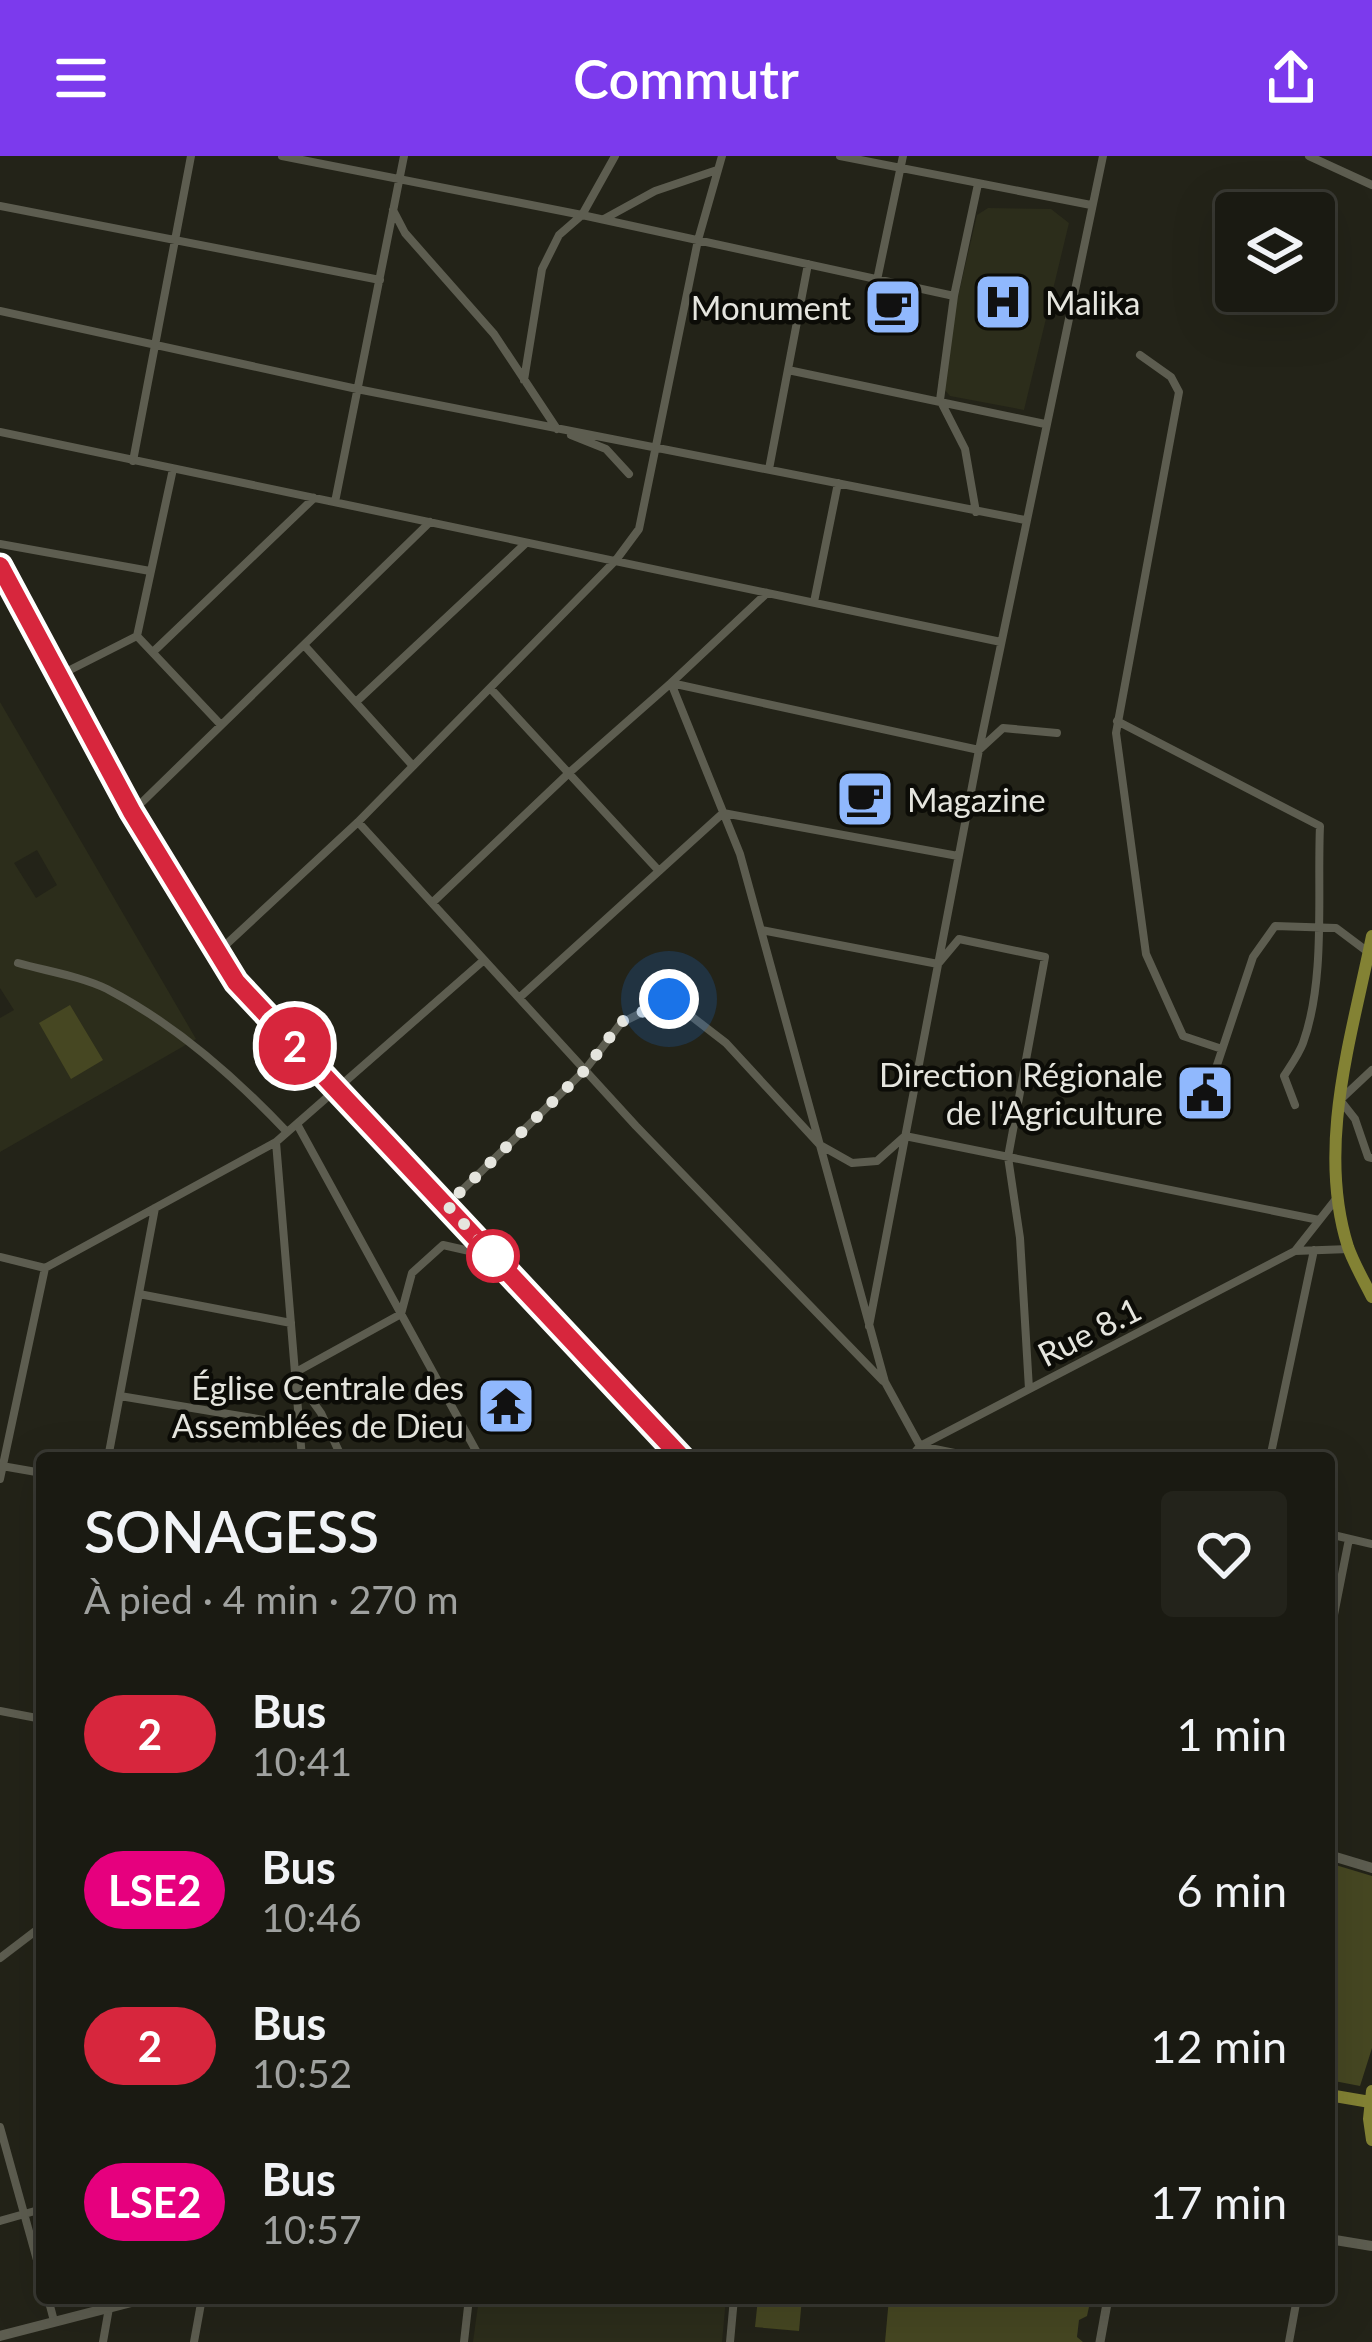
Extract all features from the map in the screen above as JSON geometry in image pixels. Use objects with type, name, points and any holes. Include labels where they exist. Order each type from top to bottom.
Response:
[{"type":"main road","points":[[0,566],[132,812],[217,953],[257,1007],[676,1452]]},
{"type":"main road","points":[[1372,936],[1334,1154],[1348,1249],[1372,1297]]},
{"type":"main road","points":[[1335,1857],[1372,1868]]},
{"type":"main road","points":[[1335,2096],[1371,2099],[1372,2140]]},
{"type":"main road","points":[[1335,2240],[1372,2246]]},
{"type":"main road","points":[[0,2336],[119,2304]]},
{"type":"street","points":[[133,460],[191,156]]},
{"type":"street","points":[[335,502],[404,156]]},
{"type":"street","points":[[523,382],[538,279],[559,236],[582,215],[615,156]]},
{"type":"street","points":[[217,953],[358,823],[616,560],[639,529],[698,240],[722,156]]},
{"type":"street","points":[[840,156],[1090,205]]},
{"type":"street","points":[[877,280],[903,156]]},
{"type":"street","points":[[869,1326],[979,750],[1102,156]]},
{"type":"street","points":[[1309,156],[1372,185]]},
{"type":"street","points":[[289,157],[954,296]]},
{"type":"street","points":[[604,220],[655,191],[718,170]]},
{"type":"street","points":[[976,512],[965,449],[940,400],[954,296],[978,184]]},
{"type":"street","points":[[0,206],[380,280]]},
{"type":"street","points":[[393,210],[406,233],[494,334],[555,428],[605,449],[629,474]]},
{"type":"street","points":[[769,470],[808,264]]},
{"type":"street","points":[[0,311],[357,389],[1025,520]]},
{"type":"street","points":[[1140,355],[1171,377],[1179,392],[1117,721],[1122,799],[1146,954],[1184,1036],[1222,1049]]},
{"type":"street","points":[[788,370],[1045,424]]},
{"type":"street","points":[[0,432],[1001,642]]},
{"type":"street","points":[[137,636],[172,469]]},
{"type":"street","points":[[814,602],[838,483]]},
{"type":"street","points":[[153,652],[314,498]]},
{"type":"street","points":[[132,812],[430,522]]},
{"type":"street","points":[[356,702],[527,542]]},
{"type":"street","points":[[0,544],[151,572]]},
{"type":"street","points":[[432,903],[768,592]]},
{"type":"street","points":[[137,636],[221,725]]},
{"type":"street","points":[[58,675],[137,636]]},
{"type":"street","points":[[304,645],[413,766]]},
{"type":"street","points":[[671,683],[979,750]]},
{"type":"street","points":[[671,683],[740,854],[885,1382],[920,1446],[950,1452]]},
{"type":"street","points":[[490,688],[658,871]]},
{"type":"street","points":[[1117,721],[1320,826],[1317,905],[1322,926],[1303,1043],[1285,1076],[1295,1105]]},
{"type":"street","points":[[979,750],[1003,728],[1057,733]]},
{"type":"street","points":[[723,813],[958,856]]},
{"type":"street","points":[[519,998],[723,813]]},
{"type":"street","points":[[358,823],[585,1070],[885,1382]]},
{"type":"street","points":[[1216,1068],[1253,957],[1275,926],[1322,926],[1348,934],[1369,953]]},
{"type":"street","points":[[761,930],[938,964]]},
{"type":"street","points":[[938,964],[959,939],[1045,957],[1008,1157],[1020,1238],[1029,1389]]},
{"type":"street","points":[[0,1257],[45,1268],[276,1142],[484,960]]},
{"type":"street","points":[[18,963],[104,987],[147,1014],[236,1078],[287,1132]]},
{"type":"street","points":[[447,1205],[585,1070],[621,1022],[669,999],[725,1043],[820,1145],[852,1163],[877,1161],[905,1136]]},
{"type":"street","points":[[1372,1070],[1340,1100],[1355,1119],[1372,1158]]},
{"type":"street","points":[[297,1124],[477,1452]]},
{"type":"street","points":[[905,1136],[1319,1220]]},
{"type":"street","points":[[276,1142],[302,1452]]},
{"type":"street","name":"Rue 8.1","points":[[1295,1251],[1337,1198]]},
{"type":"street","points":[[109,1452],[154,1208]]},
{"type":"street","points":[[297,1376],[401,1315],[412,1274],[443,1245],[494,1256]]},
{"type":"street","name":"Rue 8.1","points":[[915,1452],[1295,1251],[1348,1249]]},
{"type":"street","points":[[1271,1452],[1314,1250]]},
{"type":"street","points":[[0,1478],[45,1268]]},
{"type":"street","points":[[139,1294],[291,1323]]},
{"type":"street","points":[[297,1376],[339,1452]]},
{"type":"street","points":[[120,1396],[300,1426]]},
{"type":"street","points":[[663,1452],[670,1445]]},
{"type":"street","points":[[1,1466],[36,1472]]},
{"type":"street","points":[[1335,1535],[1372,1544]]},
{"type":"street","points":[[1335,1609],[1349,1538]]},
{"type":"street","points":[[0,1711],[36,1719]]},
{"type":"street","points":[[0,1958],[36,1931]]},
{"type":"street","points":[[0,2127],[36,2256]]},
{"type":"street","points":[[0,2222],[36,2211]]},
{"type":"street","points":[[49,2304],[54,2321]]},
{"type":"street","points":[[194,2342],[201,2304]]},
{"type":"street","points":[[464,2342],[468,2304]]},
{"type":"street","points":[[730,2342],[733,2304]]},
{"type":"street","points":[[1100,2342],[1107,2304]]},
{"type":"street","points":[[1289,2342],[1296,2304]]},
{"type":"street","points":[[103,2342],[110,2306]]},
{"type":"shaded area","name":"Malika","points":[[988,208],[1051,209],[1069,223],[1024,410],[950,396],[938,382],[977,215]]},
{"type":"shaded area","points":[[0,702],[196,1039],[0,1152],[0,1018],[14,1010],[0,988]],"holes":[[[37,850],[57,885],[36,898],[14,863]]]},
{"type":"shaded area","points":[[478,2304],[725,2304],[722,2342],[473,2342]]},
{"type":"green space","points":[[70,1005],[103,1060],[71,1079],[39,1023]]},
{"type":"green space","points":[[1335,1865],[1372,1876],[1372,2048],[1360,2086],[1335,2081]]},
{"type":"green space","points":[[757,2304],[801,2304],[799,2331],[755,2327]]},
{"type":"green space","points":[[888,2304],[1090,2304],[1087,2316],[1079,2320],[1077,2337],[1083,2342],[885,2342]]},
{"type":"bus line","name":"2","points":[[0,566],[132,812],[236,982],[676,1452]]},
{"type":"place","name":"Malika","points":[[1003,302]]},
{"type":"place","name":"Monument","points":[[893,307]]},
{"type":"place","name":"Magazine","points":[[865,799]]},
{"type":"place","name":"Direction Régionale de l'Agriculture","points":[[1205,1093]]},
{"type":"place","name":"Église Centrale des Assemblées de Dieu","points":[[506,1406]]},
{"type":"route","points":[[493,1256],[447,1205],[585,1070],[621,1022],[669,999]]}]
